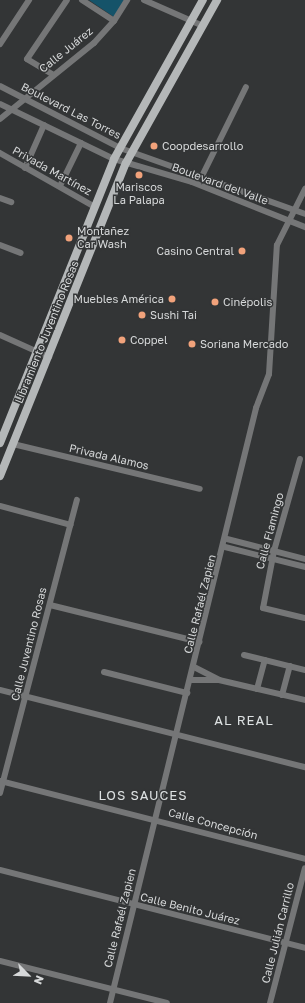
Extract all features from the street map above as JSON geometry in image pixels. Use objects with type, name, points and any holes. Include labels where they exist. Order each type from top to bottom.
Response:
[{"type":"main road","name":"Libramiento Juventino Rosas","points":[[0,443],[114,159],[203,0]]},
{"type":"main road","name":"Libramiento Juventino Rosas","points":[[0,476],[126,163],[217,0]]},
{"type":"street","points":[[0,44],[29,0]]},
{"type":"street","points":[[52,74],[28,59],[67,0]]},
{"type":"street","points":[[82,0],[114,21]]},
{"type":"street","name":"Calle Juárez","points":[[0,119],[52,74],[94,43],[114,21],[127,0]]},
{"type":"street","points":[[144,0],[203,26]]},
{"type":"street","name":"Boulevard Las Torres","points":[[0,86],[120,148],[132,152]]},
{"type":"street","points":[[202,176],[246,87]]},
{"type":"street","name":"Boulevard Las Torres","points":[[0,104],[114,159],[126,163]]},
{"type":"street","points":[[25,168],[44,125]]},
{"type":"street","points":[[60,186],[81,143]]},
{"type":"street","name":"Boulevard del Valle","points":[[132,152],[305,214]]},
{"type":"street","name":"Privada Martínez","points":[[0,153],[95,207]]},
{"type":"street","name":"Boulevard del Valle","points":[[126,163],[229,197],[291,220],[305,227]]},
{"type":"street","name":"Calle Rafaél Zapien","points":[[110,1003],[154,819],[227,539],[256,408],[269,374],[277,245],[291,220],[305,189]]},
{"type":"street","points":[[229,197],[241,191]]},
{"type":"street","points":[[0,198],[11,202]]},
{"type":"street","points":[[0,245],[22,253]]},
{"type":"street","points":[[0,335],[49,357]]},
{"type":"street","name":"Privada Alamos","points":[[14,444],[200,489]]},
{"type":"street","name":"Calle Flamingo","points":[[300,459],[272,559],[263,608],[305,618]]},
{"type":"street","name":"Calle Juventino Rosas","points":[[0,793],[1,781],[26,696],[77,500]]},
{"type":"street","points":[[0,506],[71,525]]},
{"type":"street","points":[[227,539],[305,559]]},
{"type":"street","points":[[225,547],[305,567]]},
{"type":"street","points":[[50,605],[200,642]]},
{"type":"street","points":[[244,655],[305,670]]},
{"type":"street","points":[[257,689],[265,660]]},
{"type":"street","points":[[282,695],[290,666]]},
{"type":"street","points":[[194,667],[219,680]]},
{"type":"street","points":[[104,672],[187,693]]},
{"type":"street","points":[[191,680],[219,680],[305,700]]},
{"type":"street","points":[[0,690],[305,767]]},
{"type":"street","name":"Calle Concepción","points":[[1,781],[154,819],[305,859]]},
{"type":"street","name":"Calle Julián Carrillo","points":[[270,1003],[305,868]]},
{"type":"street","name":"Calle Benito Juárez","points":[[0,870],[305,948]]},
{"type":"street","points":[[0,960],[167,1003]]},
{"type":"shaded area","points":[[89,0],[124,0],[114,17]]},
{"type":"place","name":"Coopdesarrollo","points":[[154,146]]},
{"type":"place","name":"Mariscos La Palapa","points":[[139,175]]},
{"type":"place","name":"Montañez Car Wash","points":[[69,238]]},
{"type":"place","name":"Casino Central","points":[[242,251]]},
{"type":"place","name":"Muebles América","points":[[172,299]]},
{"type":"place","name":"Cinépolis","points":[[215,302]]},
{"type":"place","name":"Sushi Tai","points":[[142,315]]},
{"type":"place","name":"Coppel","points":[[122,340]]},
{"type":"place","name":"Soriana Mercado","points":[[192,344]]},
{"type":"district","name":"AL REAL","points":[[244,720]]},
{"type":"district","name":"LOS SAUCES","points":[[143,795]]}]
